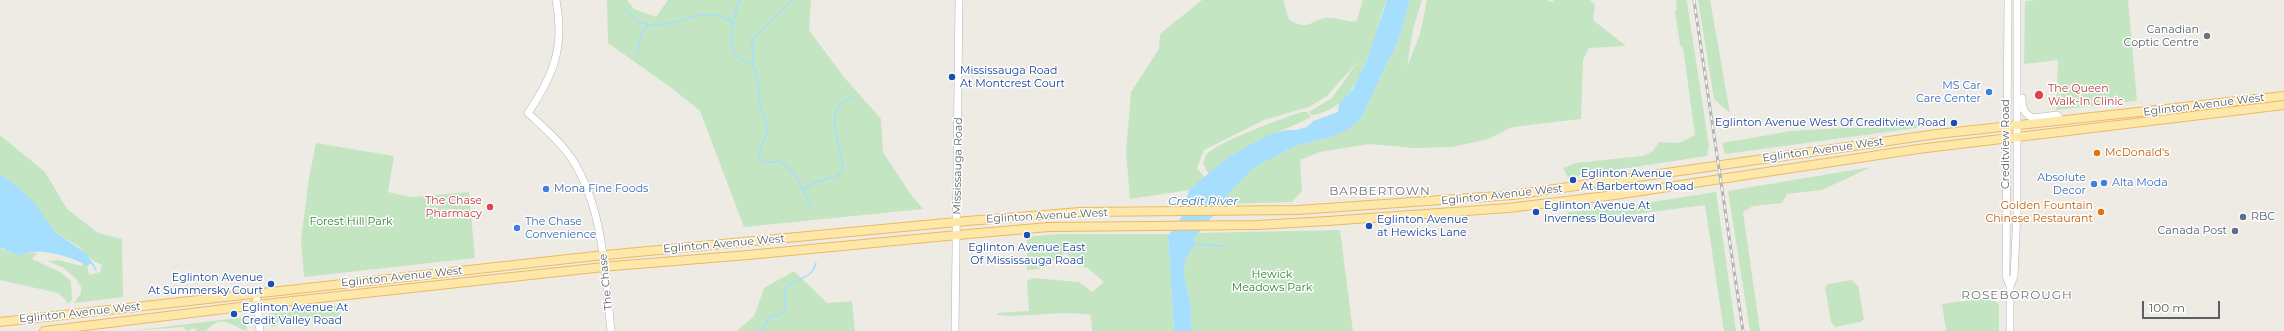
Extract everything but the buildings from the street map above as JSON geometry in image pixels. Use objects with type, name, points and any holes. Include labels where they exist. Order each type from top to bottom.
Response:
[{"type":"main road","name":"The Chase","points":[[556,0],[560,30],[557,55],[548,82],[528,113],[559,143],[579,171],[598,228],[603,256],[610,331]]},
{"type":"main road","name":"Mississauga Road","points":[[955,331],[959,0]]},
{"type":"main road","name":"Creditview Road","points":[[2008,0],[2006,276],[2010,286]]},
{"type":"main road","name":"Creditview Road","points":[[2010,331],[2010,286],[2014,276],[2017,231],[2017,0]]},
{"type":"main road","points":[[2018,71],[2022,80],[2022,104],[2025,112],[2033,118],[2057,115],[2061,120]]},
{"type":"main road","name":"Eglinton Avenue West","points":[[0,322],[603,256],[957,222],[1080,212],[1148,213],[1260,211],[1402,204],[1520,194],[1909,138],[2018,124],[2105,117],[2284,96]]},
{"type":"main road","name":"Eglinton Avenue West","points":[[44,331],[257,305],[604,267],[1048,227],[1257,225],[1403,217],[1539,205],[1898,152],[2284,105]]},
{"type":"main road","points":[[256,294],[260,331]]},
{"type":"green space","points":[[607,0],[627,0],[634,9],[656,17],[668,0],[811,0],[809,30],[843,76],[881,119],[883,152],[909,192],[923,209],[744,227],[700,111],[673,89],[608,43]]},
{"type":"green space","points":[[1202,0],[1283,0],[1289,20],[1301,25],[1308,25],[1325,18],[1354,22],[1357,20],[1363,0],[1387,0],[1375,38],[1360,75],[1346,97],[1336,105],[1325,112],[1312,115],[1309,112],[1332,98],[1358,61],[1327,96],[1309,107],[1264,120],[1204,150],[1197,168],[1205,178],[1189,190],[1130,199],[1126,152],[1131,92],[1159,49],[1160,34]]},
{"type":"green space","points":[[1410,0],[1422,0],[1413,29],[1407,67],[1420,34],[1427,0],[1546,0],[1555,3],[1553,0],[1590,0],[1595,5],[1593,20],[1626,46],[1589,48],[1583,60],[1581,119],[1512,127],[1488,139],[1452,147],[1414,148],[1369,144],[1320,152],[1300,160],[1302,191],[1292,202],[1222,204],[1230,192],[1252,168],[1295,146],[1331,137],[1361,119],[1397,45]]},
{"type":"green space","points":[[1676,0],[1686,0],[1687,2],[1709,146],[1707,156],[1568,177],[1563,168],[1576,163],[1643,156],[1653,151],[1659,142],[1679,143],[1695,135],[1683,48],[1680,45],[1675,12],[1677,9]]},
{"type":"green space","points":[[1698,0],[1710,0],[1730,113],[1714,99]]},
{"type":"green space","points":[[2128,0],[2137,101],[2056,110],[2058,60],[2024,64],[2025,1]]},
{"type":"green space","points":[[1302,112],[1307,112],[1311,117],[1245,148],[1209,174],[1203,164],[1206,155],[1222,144],[1236,137]]},
{"type":"green space","points":[[1932,123],[1931,126],[1725,154],[1722,143],[1791,131],[1844,128],[1884,128]]},
{"type":"green space","points":[[0,135],[45,172],[67,209],[98,233],[122,239],[123,297],[74,303],[81,293],[81,287],[76,279],[64,268],[48,261],[59,260],[81,266],[84,264],[87,266],[89,275],[100,272],[102,265],[92,260],[79,247],[55,232],[37,208],[17,186],[0,174]]},
{"type":"green space","name":"Forest Hill Park","points":[[316,143],[394,156],[388,192],[410,197],[469,192],[475,258],[304,277],[301,240],[309,178]]},
{"type":"green space","points":[[1871,167],[1822,190],[1787,194],[1782,203],[1753,206],[1743,212],[1760,331],[1750,331],[1728,191]]},
{"type":"green space","points":[[1716,192],[1736,331],[1724,331],[1705,205],[1567,223],[1568,212],[1633,205]]},
{"type":"green space","name":"Hewick Meadows Park","points":[[1340,230],[1353,331],[1191,331],[1191,306],[1184,275],[1185,260],[1195,244],[1194,238],[1197,233]]},
{"type":"green space","points":[[1057,234],[1170,234],[1168,236],[1174,331],[1092,331],[1091,315],[1068,313],[1021,316],[998,315],[997,313],[1029,311],[1027,281],[1033,278],[1079,282],[1092,292],[1104,282],[1088,268],[1075,265],[1074,259],[1065,253],[1044,267],[1034,270],[1027,270],[1027,237]]},
{"type":"green space","points":[[0,247],[4,250],[37,253],[32,259],[60,272],[71,281],[72,300],[67,304],[66,300],[58,293],[0,280]]},
{"type":"green space","points":[[794,271],[827,303],[852,301],[855,331],[737,331],[754,316],[764,288]]},
{"type":"green space","points":[[1852,280],[1858,286],[1864,319],[1861,322],[1835,327],[1831,322],[1825,288],[1828,284]]},
{"type":"green space","points":[[1991,297],[1999,305],[1999,331],[1946,331],[1942,304]]},
{"type":"green space","points":[[339,305],[340,322],[336,323],[335,316],[278,322],[275,327],[269,326],[268,314]]},
{"type":"green space","points":[[245,317],[247,331],[223,322],[212,325],[206,331],[197,331],[194,328],[187,331],[183,327],[131,331]]},
{"type":"water","name":"Credit River","points":[[1387,0],[1410,0],[1397,45],[1361,119],[1348,129],[1331,137],[1295,146],[1253,168],[1230,192],[1217,211],[1194,238],[1195,244],[1185,260],[1184,275],[1191,306],[1191,331],[1174,331],[1168,236],[1182,216],[1189,190],[1227,158],[1266,136],[1286,130],[1296,130],[1307,127],[1313,121],[1338,112],[1339,103],[1353,89],[1367,60]]},
{"type":"water","points":[[0,174],[17,186],[32,200],[55,232],[87,254],[92,263],[87,266],[63,256],[43,252],[26,253],[19,256],[0,247]]},
{"type":"waterway","points":[[740,0],[733,22],[732,46],[739,58],[753,65],[758,79],[759,101],[768,129],[758,157],[763,162],[779,162],[785,165],[799,182],[811,208]]},
{"type":"waterway","points":[[753,64],[752,39],[793,0]]},
{"type":"waterway","points":[[625,10],[637,21],[654,25],[709,15],[721,17],[734,23]]},
{"type":"waterway","points":[[637,53],[641,33],[649,25]]},
{"type":"waterway","points":[[804,189],[814,183],[839,175],[843,169],[836,137],[835,120],[836,112],[839,106],[852,96]]},
{"type":"waterway","points":[[1194,244],[1224,246]]},
{"type":"waterway","points":[[91,262],[96,270]]},
{"type":"waterway","points":[[761,331],[770,317],[785,312],[786,306],[784,294],[789,284],[810,273],[814,269],[816,263]]},
{"type":"railway","points":[[1694,0],[1743,331]]},
{"type":"place","name":"Canadian Coptic Centre","points":[[2207,36]]},
{"type":"place","name":"Mississauga Road At Montcrest Court","points":[[952,77]]},
{"type":"place","name":"MS Car Care Center","points":[[1989,92]]},
{"type":"place","name":"The Queen Walk-In Clinic","points":[[2039,95]]},
{"type":"place","name":"Eglinton Avenue West Of Creditview Road","points":[[1954,123]]},
{"type":"place","name":"McDonald's","points":[[2097,153]]},
{"type":"place","name":"Eglinton Avenue At Barbertown Road","points":[[1573,180]]},
{"type":"place","name":"Alta Moda","points":[[2104,183]]},
{"type":"place","name":"Absolute Decor","points":[[2094,184]]},
{"type":"place","name":"Mona Fine Foods","points":[[546,189]]},
{"type":"place","name":"The Chase Pharmacy","points":[[490,207]]},
{"type":"place","name":"Eglinton Avenue At Inverness Boulevard","points":[[1536,212]]},
{"type":"place","name":"Golden Fountain Chinese Restaurant","points":[[2101,212]]},
{"type":"place","name":"RBC","points":[[2243,217]]},
{"type":"place","name":"Eglinton Avenue at Hewicks Lane","points":[[1369,226]]},
{"type":"place","name":"The Chase Convenience","points":[[517,228]]},
{"type":"place","name":"Canada Post","points":[[2235,231]]},
{"type":"place","name":"Eglinton Avenue East Of Mississauga Road","points":[[1027,235]]},
{"type":"place","name":"Eglinton Avenue At Summersky Court","points":[[271,284]]},
{"type":"place","name":"Eglinton Avenue At Credit Valley Road","points":[[234,314]]},
{"type":"district","name":"BARBERTOWN","points":[[1380,191]]},
{"type":"district","name":"ROSEBOROUGH","points":[[2017,295]]}]
